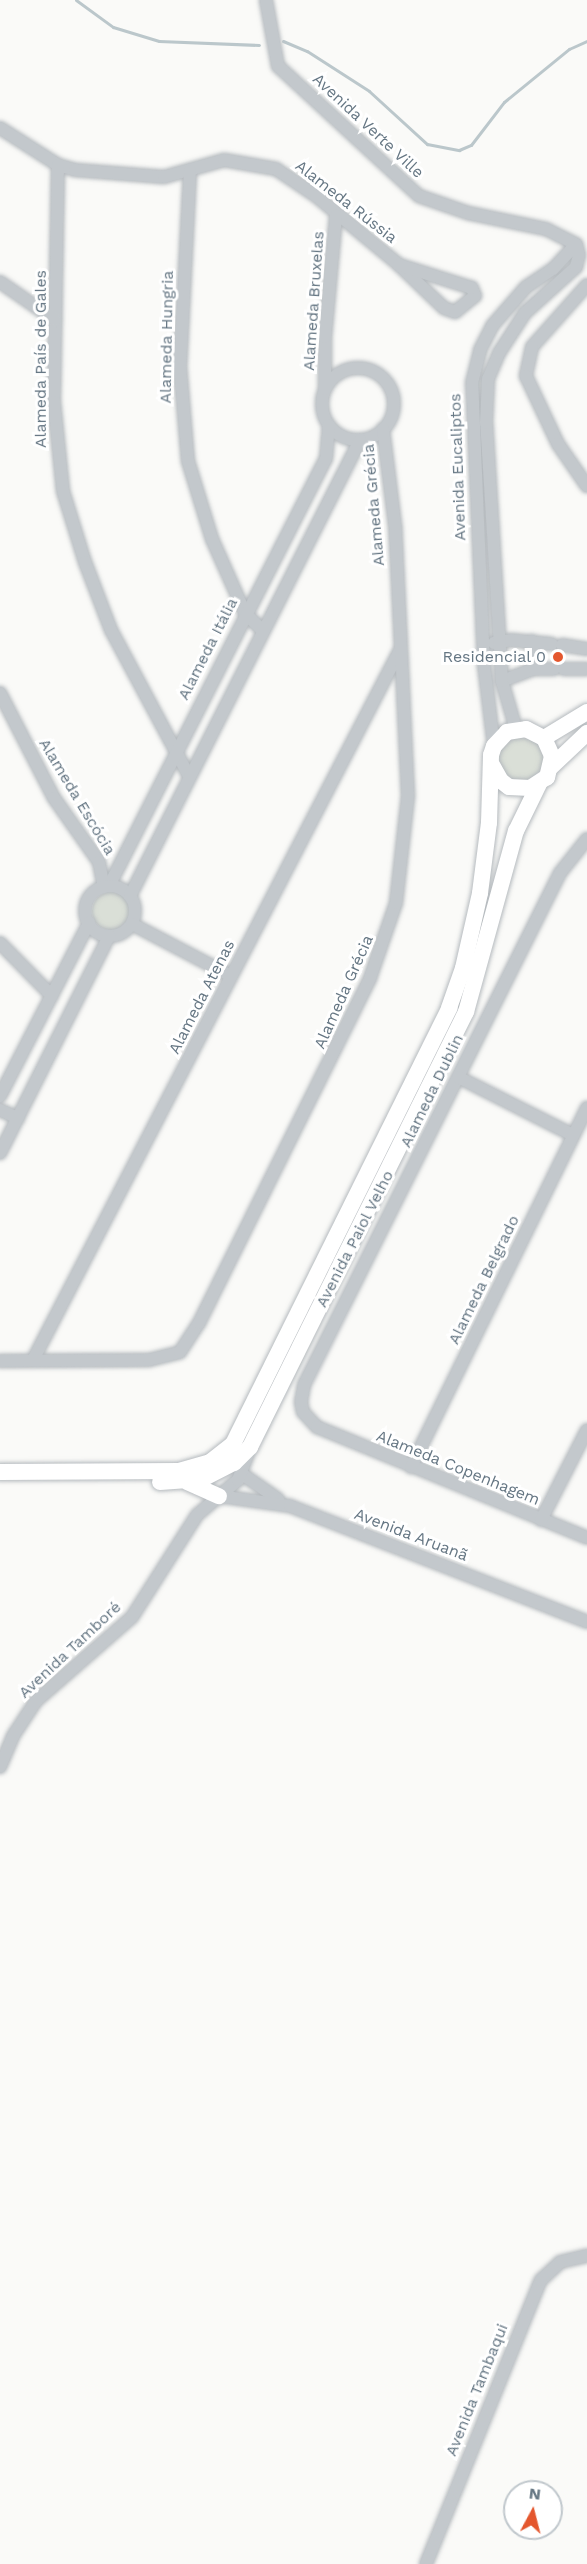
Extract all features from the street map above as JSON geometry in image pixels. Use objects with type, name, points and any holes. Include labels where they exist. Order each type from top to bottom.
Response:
[{"type":"main road","points":[[544,738],[587,712]]},
{"type":"main road","points":[[494,746],[507,732],[516,729],[535,732],[544,738],[552,756],[551,767]]},
{"type":"main road","name":"Avenida Paiol Velho","points":[[0,1481],[186,1482],[220,1472],[250,1447],[466,1012],[516,831],[539,784],[551,767],[587,734]]},
{"type":"main road","name":"Avenida Paiol Velho","points":[[0,1472],[179,1471],[210,1462],[233,1444],[449,1008],[463,968],[480,893],[489,823],[494,746]]},
{"type":"main road","points":[[492,765],[495,774],[509,787],[530,788],[539,784]]},
{"type":"main road","points":[[186,1482],[201,1485],[219,1496]]},
{"type":"street","name":"Avenida Verte Ville","points":[[266,0],[278,66],[419,196],[468,213],[546,229],[576,244]]},
{"type":"street","name":"Alameda Rússia","points":[[0,128],[58,165],[134,177],[190,171],[224,160],[257,163],[294,179],[399,265],[447,310],[459,310],[476,296],[472,288],[399,265]]},
{"type":"street","name":"Alameda País de Gales","points":[[58,165],[55,320],[56,444],[66,500],[111,630],[174,753],[189,776]]},
{"type":"street","name":"Alameda Hungria","points":[[190,171],[180,366],[182,414],[198,501],[245,613],[262,630]]},
{"type":"street","name":"Alameda Bruxelas","points":[[325,389],[325,337],[336,215]]},
{"type":"street","name":"Avenida Eucaliptos","points":[[516,729],[502,681],[486,423],[488,379],[499,353],[525,313],[576,267],[579,255],[576,244]]},
{"type":"street","name":"Avenida Eucaliptos","points":[[494,746],[484,646],[472,438],[475,364],[492,326],[506,309],[553,269],[576,244]]},
{"type":"street","points":[[0,282],[55,320]]},
{"type":"street","points":[[587,285],[532,347],[526,376],[558,444],[587,486]]},
{"type":"street","points":[[351,369],[374,372],[390,387],[394,410],[383,429],[360,440],[343,436],[329,425],[322,409],[325,389],[332,380],[351,369]]},
{"type":"street","name":"Alameda Itália","points":[[106,887],[326,459],[329,425]]},
{"type":"street","name":"Alameda Grécia","points":[[0,1361],[149,1360],[172,1357],[187,1343],[334,1057],[387,936],[396,903],[408,796],[395,525],[383,429]]},
{"type":"street","points":[[130,896],[106,887],[93,893],[86,904],[89,923],[97,932],[109,936],[122,933],[132,924],[135,910],[130,896],[262,630],[352,463],[360,440]]},
{"type":"street","points":[[532,641],[534,669]]},
{"type":"street","points":[[484,646],[501,642],[532,641],[587,649]]},
{"type":"street","name":"Alameda Atenas","points":[[33,1360],[401,649]]},
{"type":"street","points":[[502,681],[534,669],[587,669]]},
{"type":"street","name":"Alameda Escócia","points":[[0,693],[54,798],[99,862],[106,887]]},
{"type":"street","name":"Alameda Dublin","points":[[317,1427],[303,1412],[304,1385],[560,873],[587,839]]},
{"type":"street","points":[[0,1096],[89,923]]},
{"type":"street","points":[[132,924],[231,976]]},
{"type":"street","points":[[0,1153],[109,936]]},
{"type":"street","points":[[0,943],[52,996]]},
{"type":"street","points":[[458,1077],[573,1135]]},
{"type":"street","name":"Alameda Belgrado","points":[[411,1467],[587,1108]]},
{"type":"street","points":[[0,1110],[18,1118]]},
{"type":"street","name":"Alameda Copenhagem","points":[[317,1427],[587,1538]]},
{"type":"street","points":[[541,1520],[587,1430]]},
{"type":"street","name":"Avenida Tamboré","points":[[0,1767],[13,1736],[36,1701],[132,1617],[197,1515],[242,1474],[250,1447]]},
{"type":"street","points":[[242,1474],[290,1506]]},
{"type":"street","name":"Avenida Aruanã","points":[[219,1496],[290,1506],[587,1623]]},
{"type":"street","name":"Avenida Tambaqui","points":[[426,2564],[541,2280],[560,2262],[587,2256]]},
{"type":"shaded area","points":[[521,735],[537,742],[544,758],[537,774],[521,781],[505,774],[498,758],[505,742]]},
{"type":"shaded area","points":[[111,892],[124,898],[130,911],[124,924],[111,930],[98,924],[92,911],[98,898]]},
{"type":"waterway","points":[[76,0],[113,27],[159,41],[259,45]]},
{"type":"waterway","points":[[283,41],[307,51],[369,91],[427,144],[459,150],[471,145],[504,102],[569,49],[587,41]]},
{"type":"place","name":"Residencial 0","points":[[558,657]]}]
